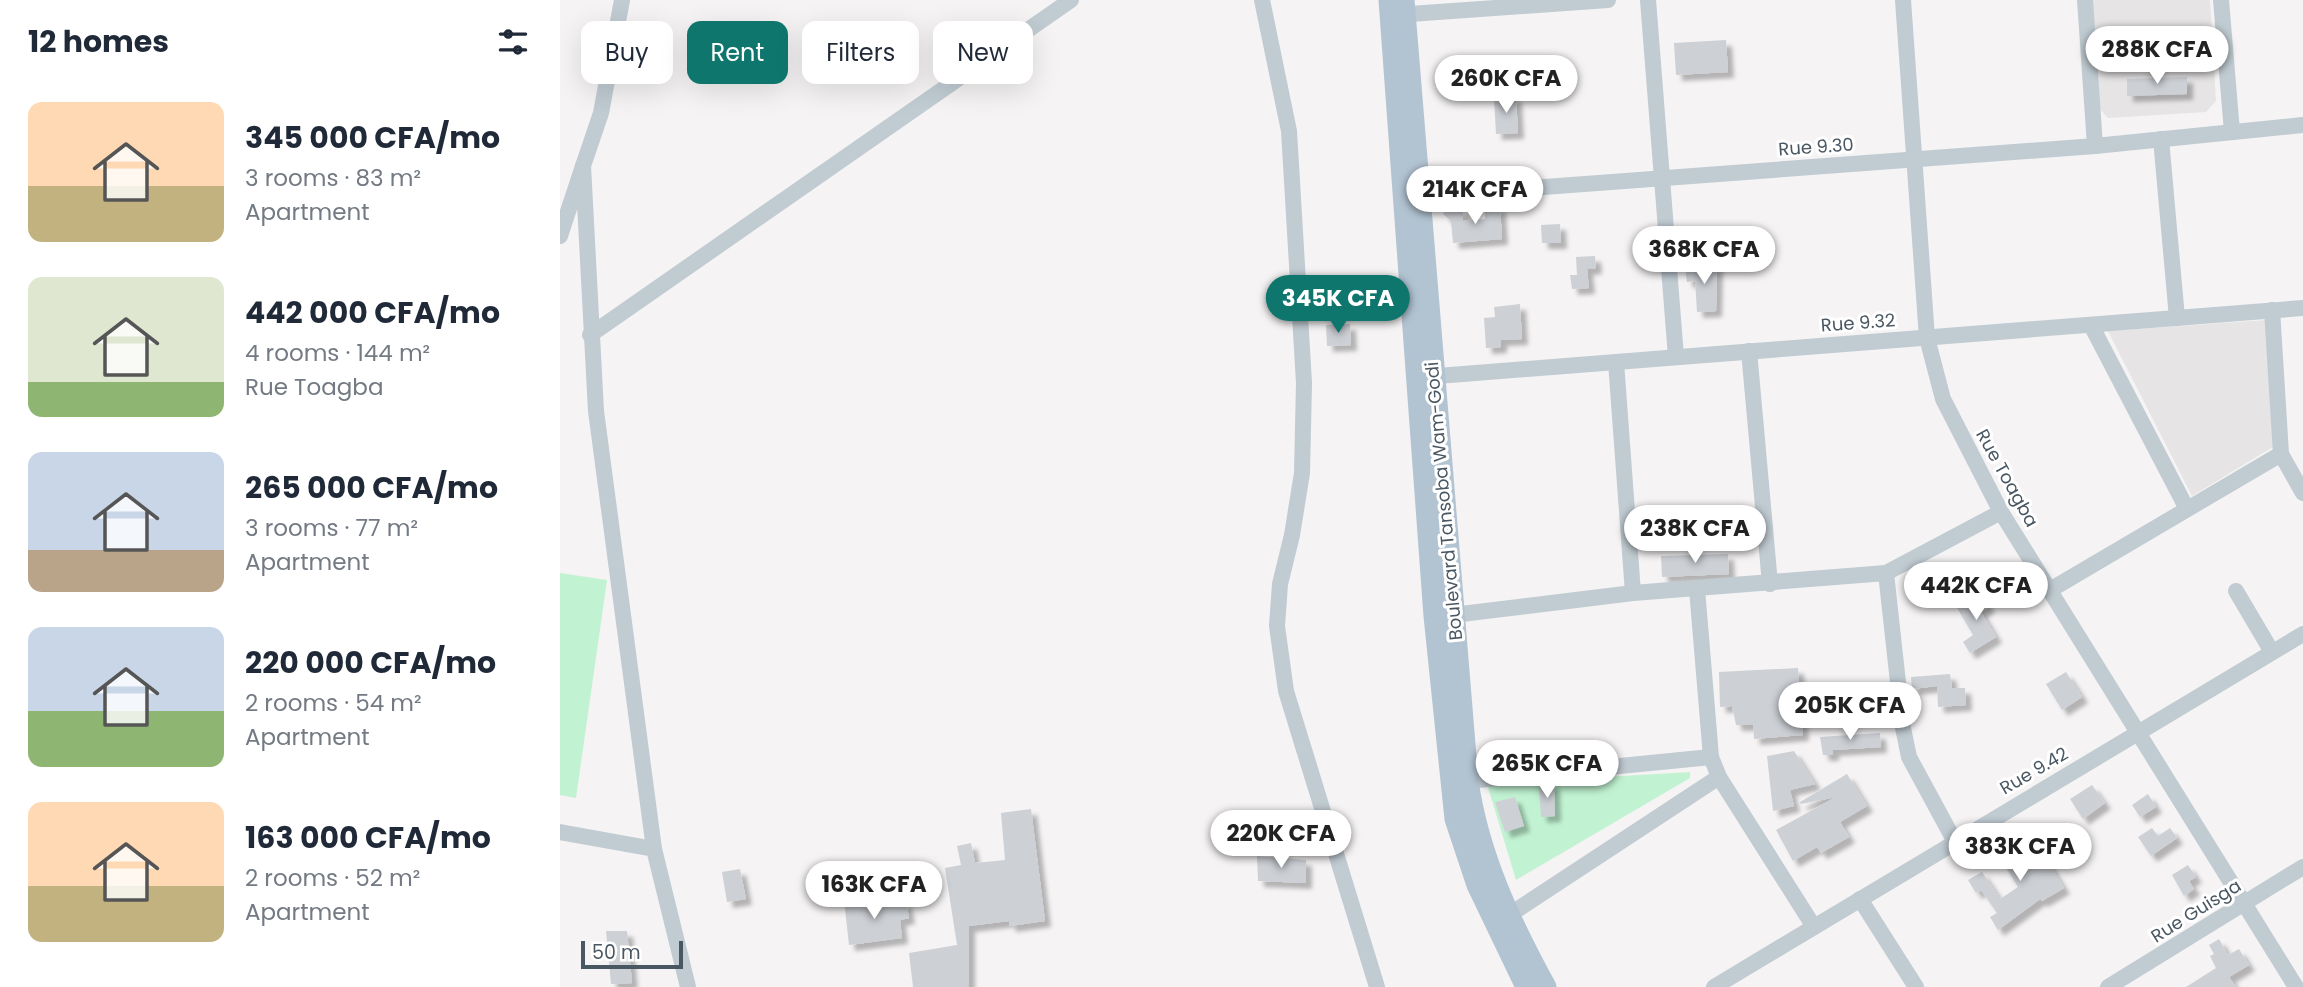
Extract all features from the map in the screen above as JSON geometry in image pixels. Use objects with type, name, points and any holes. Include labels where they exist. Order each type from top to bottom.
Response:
[{"type":"main road","name":"Boulevard Tansoba Wam-Godi","points":[[1397,7],[1425,377],[1453,615],[1468,781],[1481,849],[1509,915],[1546,987]]},
{"type":"main road","name":"Boulevard Tansoba Wam-Godi","points":[[1425,377],[1434,616],[1455,819],[1477,885],[1526,987]]},
{"type":"street","points":[[560,236],[601,113],[622,0]]},
{"type":"street","points":[[590,335],[1070,0]]},
{"type":"street","points":[[1262,0],[1289,131],[1304,383],[1302,473],[1292,535],[1280,584],[1277,626],[1280,657],[1286,691],[1377,987]]},
{"type":"street","points":[[1397,7],[1608,0]]},
{"type":"street","points":[[1648,0],[1676,356]]},
{"type":"street","name":"Rue Toagba","points":[[1903,0],[1927,338],[1943,400],[2001,512],[2297,987]]},
{"type":"street","points":[[2085,0],[2095,146]]},
{"type":"street","points":[[2221,0],[2232,132],[2303,125]]},
{"type":"street","name":"Rue 9.30","points":[[1411,197],[2095,146],[2232,132]]},
{"type":"street","points":[[2161,139],[2177,318]]},
{"type":"street","points":[[583,166],[596,411],[654,849],[688,987]]},
{"type":"street","name":"Rue 9.32","points":[[1425,377],[2303,308]]},
{"type":"street","points":[[2272,310],[2281,454],[2303,493]]},
{"type":"street","points":[[2091,325],[2187,509]]},
{"type":"street","points":[[1749,351],[1770,584]]},
{"type":"street","points":[[1616,362],[1633,593]]},
{"type":"street","points":[[2050,590],[2281,454]]},
{"type":"street","points":[[1453,615],[1633,593],[1886,573],[2001,512]]},
{"type":"street","points":[[1886,573],[1903,729],[1909,757],[1918,779],[1954,840]]},
{"type":"street","points":[[1697,589],[1711,757],[1719,777],[1814,928]]},
{"type":"street","points":[[2236,592],[2272,652]]},
{"type":"street","name":"Rue 9.42","points":[[1714,987],[1954,840],[2303,634]]},
{"type":"street","points":[[1468,781],[1711,757]]},
{"type":"street","points":[[1509,915],[1719,777]]},
{"type":"street","points":[[560,832],[654,849]]},
{"type":"street","name":"Rue Guisga","points":[[2108,987],[2303,867]]},
{"type":"street","points":[[1860,899],[1916,987]]},
{"type":"shaded area","points":[[2091,0],[2210,0],[2216,101],[2206,112],[2108,118],[2099,108]]},
{"type":"shaded area","points":[[2267,320],[2276,445],[2192,496],[2108,331]]},
{"type":"green space","points":[[560,573],[607,580],[576,798],[560,795]]},
{"type":"green space","points":[[1690,772],[1690,778],[1516,880],[1487,784]]},
{"type":"building","points":[[1726,40],[1728,72],[1676,75],[1674,43]]},
{"type":"building","points":[[2187,77],[2187,94],[2127,96],[2127,79]]},
{"type":"building","points":[[1516,96],[1518,133],[1496,134],[1494,98]]},
{"type":"building","points":[[1451,205],[1456,210],[1463,210],[1463,221],[1485,219],[1485,207],[1500,206],[1502,239],[1453,243],[1451,221],[1443,214]]},
{"type":"building","points":[[1560,224],[1561,243],[1542,243],[1541,225]]},
{"type":"building","points":[[1595,256],[1596,268],[1587,269],[1589,288],[1572,289],[1570,275],[1577,275],[1576,257]]},
{"type":"building","points":[[1717,264],[1716,311],[1697,312],[1695,281],[1687,282],[1685,267]]},
{"type":"building","points":[[1520,304],[1522,339],[1501,340],[1501,347],[1486,348],[1484,318],[1495,317],[1494,307]]},
{"type":"building","points":[[1350,324],[1351,345],[1327,346],[1326,325]]},
{"type":"building","points":[[1728,554],[1729,574],[1662,577],[1661,556]]},
{"type":"building","points":[[1980,592],[1989,607],[1981,612],[1996,637],[1970,653],[1963,642],[1973,635],[1956,606]]},
{"type":"building","points":[[1798,668],[1803,735],[1754,739],[1753,725],[1736,725],[1732,706],[1720,707],[1719,672]]},
{"type":"building","points":[[2066,672],[2082,697],[2062,710],[2046,684]]},
{"type":"building","points":[[1950,674],[1952,688],[1965,688],[1966,705],[1938,707],[1937,686],[1912,689],[1911,677]]},
{"type":"building","points":[[1880,733],[1881,747],[1833,750],[1833,755],[1823,755],[1820,737]]},
{"type":"building","points":[[1794,751],[1815,784],[1790,790],[1794,806],[1773,811],[1767,756]]},
{"type":"building","points":[[1847,774],[1867,806],[1840,822],[1849,837],[1821,853],[1817,847],[1793,861],[1776,830],[1836,797],[1801,804],[1800,802]]},
{"type":"building","points":[[1554,784],[1555,816],[1541,817],[1539,786]]},
{"type":"building","points":[[2092,785],[2105,803],[2083,819],[2070,799]]},
{"type":"building","points":[[2148,794],[2156,807],[2140,817],[2132,805]]},
{"type":"building","points":[[1515,797],[1524,826],[1505,832],[1495,802]]},
{"type":"building","points":[[1031,809],[1045,921],[1010,926],[1009,921],[969,926],[969,987],[913,987],[909,953],[957,945],[945,868],[961,865],[957,846],[971,843],[975,863],[1005,860],[1001,813]]},
{"type":"building","points":[[2152,828],[2158,836],[2170,828],[2177,838],[2151,856],[2138,837]]},
{"type":"building","points":[[2034,839],[2064,888],[2042,901],[2040,899],[1998,930],[1990,917],[1997,913],[1981,890],[1976,893],[1968,880],[1982,872],[2000,899],[2018,887],[2000,858]]},
{"type":"building","points":[[1257,856],[1306,860],[1306,883],[1258,881]]},
{"type":"building","points":[[2188,865],[2196,877],[2189,881],[2194,889],[2184,896],[2172,875]]},
{"type":"building","points":[[740,869],[746,899],[727,902],[722,872]]},
{"type":"building","points":[[860,898],[862,908],[906,901],[909,918],[900,920],[902,938],[849,945],[844,900]]},
{"type":"building","points":[[606,931],[627,931],[632,983],[611,984]]},
{"type":"building","points":[[2219,939],[2228,955],[2239,949],[2249,965],[2229,977],[2236,987],[2186,987],[2216,968],[2210,956],[2214,954],[2209,945]]}]
